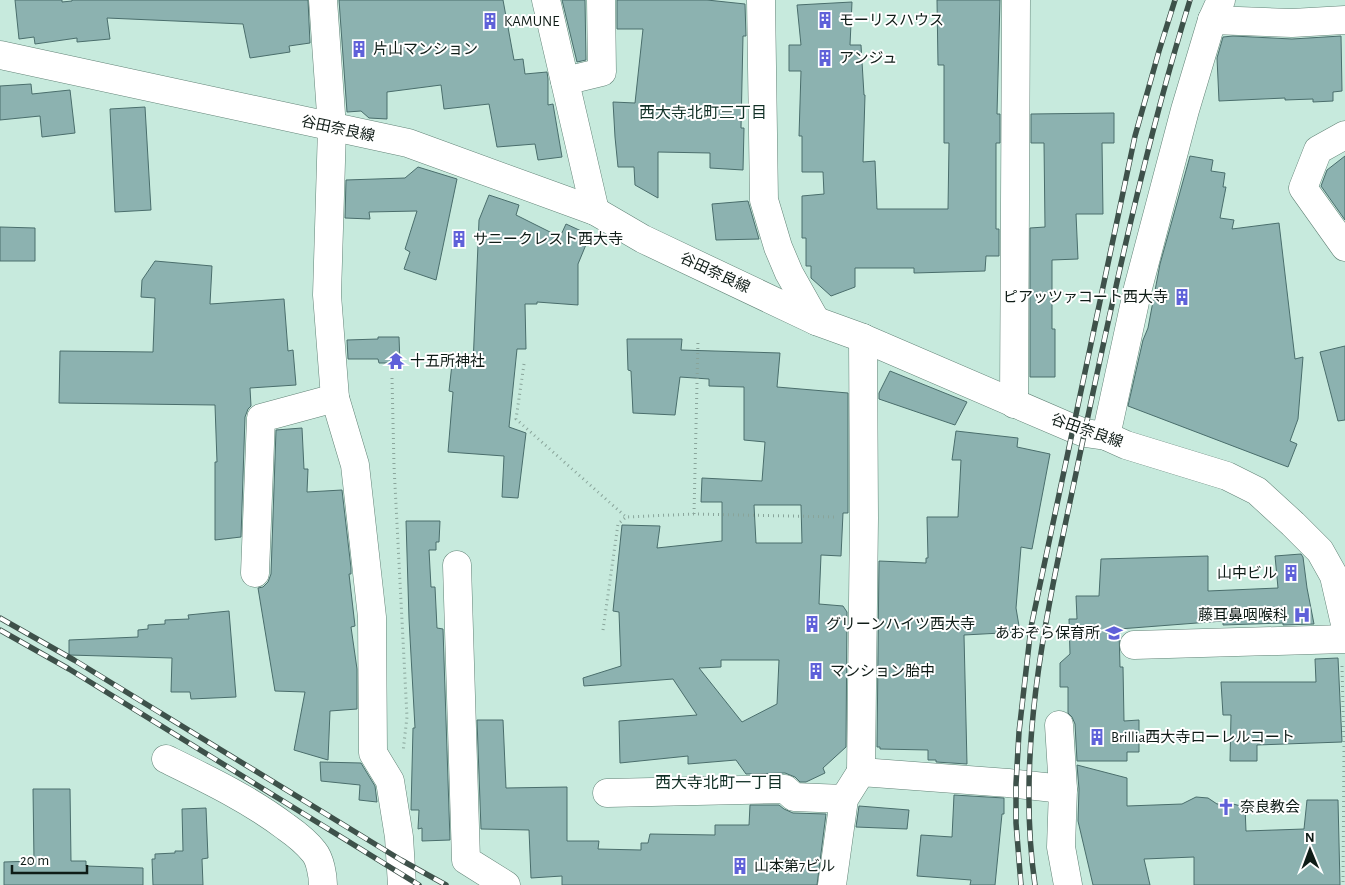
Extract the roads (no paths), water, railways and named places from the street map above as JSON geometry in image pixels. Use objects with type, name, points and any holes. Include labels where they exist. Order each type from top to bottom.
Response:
[{"type":"street","points":[[323,0],[332,128],[327,295],[335,398],[355,464],[372,618],[373,753],[390,781],[398,837],[402,885]]},
{"type":"street","points":[[546,0],[596,211]]},
{"type":"street","points":[[565,81],[602,72],[601,0]]},
{"type":"street","points":[[762,0],[764,200],[778,247],[789,273],[816,321]]},
{"type":"street","points":[[1014,404],[1016,0]]},
{"type":"street","points":[[1106,436],[1138,288],[1185,110],[1216,10],[1292,23],[1345,20]]},
{"type":"street","name":"谷田奈良線","points":[[0,55],[408,143],[596,211],[643,239],[816,321],[863,338],[1085,433],[1106,436],[1126,445],[1227,476],[1257,491],[1320,551],[1340,575],[1345,624]]},
{"type":"street","points":[[1345,135],[1318,150],[1303,188],[1345,247]]},
{"type":"street","points":[[832,885],[844,799],[862,772],[863,338]]},
{"type":"street","points":[[255,573],[261,418],[335,398]]},
{"type":"street","points":[[457,565],[466,860],[506,885]]},
{"type":"street","points":[[1134,645],[1344,650]]},
{"type":"street","points":[[1059,725],[1063,789],[1061,847],[1068,885]]},
{"type":"street","points":[[166,758],[240,796],[297,835],[316,854],[323,875],[323,885]]},
{"type":"street","points":[[862,772],[1063,789]]},
{"type":"street","points":[[607,793],[785,789],[794,797],[844,799]]},
{"type":"railway","points":[[1021,885],[1016,823],[1016,784],[1019,732],[1031,627],[1135,136],[1175,0]]},
{"type":"railway","points":[[1035,885],[1030,831],[1029,776],[1032,722],[1047,614],[1092,397],[1143,169],[1190,0]]},
{"type":"railway","points":[[0,618],[74,660],[401,860],[446,885]]},
{"type":"railway","points":[[0,630],[69,669],[419,885]]},
{"type":"place","name":"モーリスハウス","points":[[825,20]]},
{"type":"place","name":"KAMUNE","points":[[490,21]]},
{"type":"place","name":"片山マンション","points":[[359,49]]},
{"type":"place","name":"アンジュ","points":[[825,58]]},
{"type":"place","name":"サニークレスト西大寺","points":[[459,239]]},
{"type":"place","name":"ピアッツァコート西大寺","points":[[1182,297]]},
{"type":"place","name":"十五所神社","points":[[396,361]]},
{"type":"place","name":"山中ビル","points":[[1291,573]]},
{"type":"place","name":"藤耳鼻咽喉科","points":[[1302,615]]},
{"type":"place","name":"グリーンハイツ西大寺","points":[[812,624]]},
{"type":"place","name":"あおぞら保育所","points":[[1114,633]]},
{"type":"place","name":"マンション胎中","points":[[816,671]]},
{"type":"place","name":"Brillia西大寺ローレルコート","points":[[1097,737]]},
{"type":"place","name":"奈良教会","points":[[1226,807]]},
{"type":"place","name":"山本第7ビル","points":[[740,866]]},
{"type":"district","name":"西大寺北町三丁目","points":[[703,113]]},
{"type":"district","name":"西大寺北町一丁目","points":[[719,783]]}]
